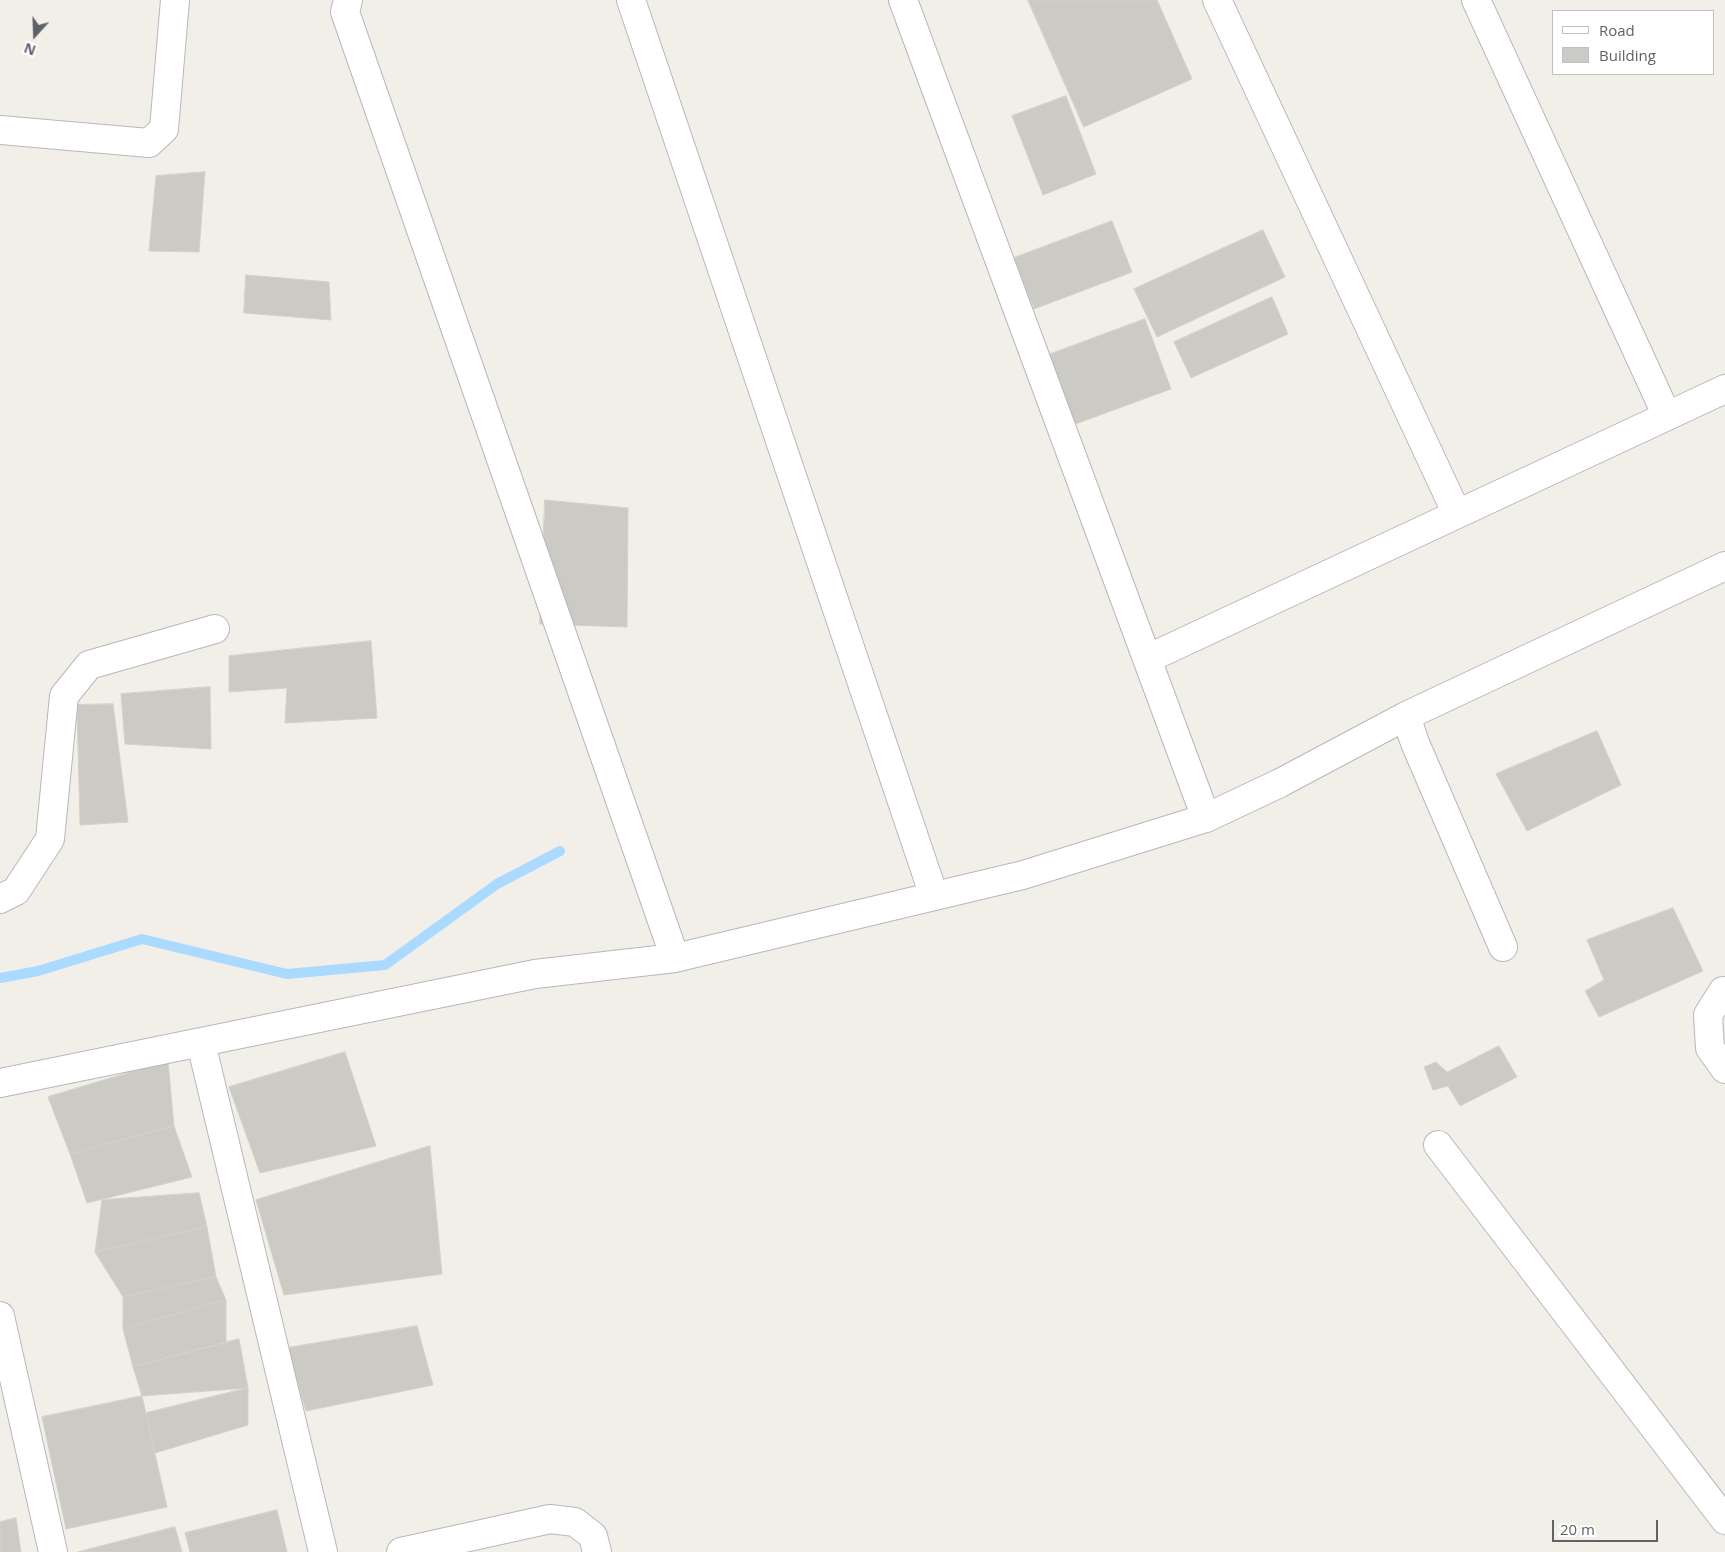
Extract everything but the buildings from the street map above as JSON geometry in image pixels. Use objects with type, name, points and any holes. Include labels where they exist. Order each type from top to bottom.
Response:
[{"type":"street","points":[[0,130],[149,143],[164,129],[174,0]]},
{"type":"street","points":[[348,0],[345,12],[674,958]]},
{"type":"street","points":[[631,0],[934,896]]},
{"type":"street","points":[[903,0],[1206,818]]},
{"type":"street","points":[[1217,0],[1457,514]]},
{"type":"street","points":[[1476,0],[1667,416]]},
{"type":"street","points":[[1147,659],[1725,389]]},
{"type":"street","points":[[0,1083],[535,974],[674,958],[1023,875],[1206,818],[1280,783],[1406,716],[1725,566]]},
{"type":"street","points":[[0,899],[16,892],[50,839],[64,696],[89,665],[215,629]]},
{"type":"street","points":[[1406,716],[1415,743],[1502,948]]},
{"type":"street","points":[[1725,991],[1708,1015],[1710,1048],[1725,1069]]},
{"type":"street","points":[[201,1043],[323,1552]]},
{"type":"street","points":[[1438,1145],[1725,1520]]},
{"type":"street","points":[[0,1316],[53,1552]]},
{"type":"street","points":[[401,1552],[550,1519],[575,1522],[593,1536],[597,1552]]},
{"type":"waterway","points":[[0,978],[38,971],[142,939],[287,974],[385,965],[497,884],[560,851]]}]
